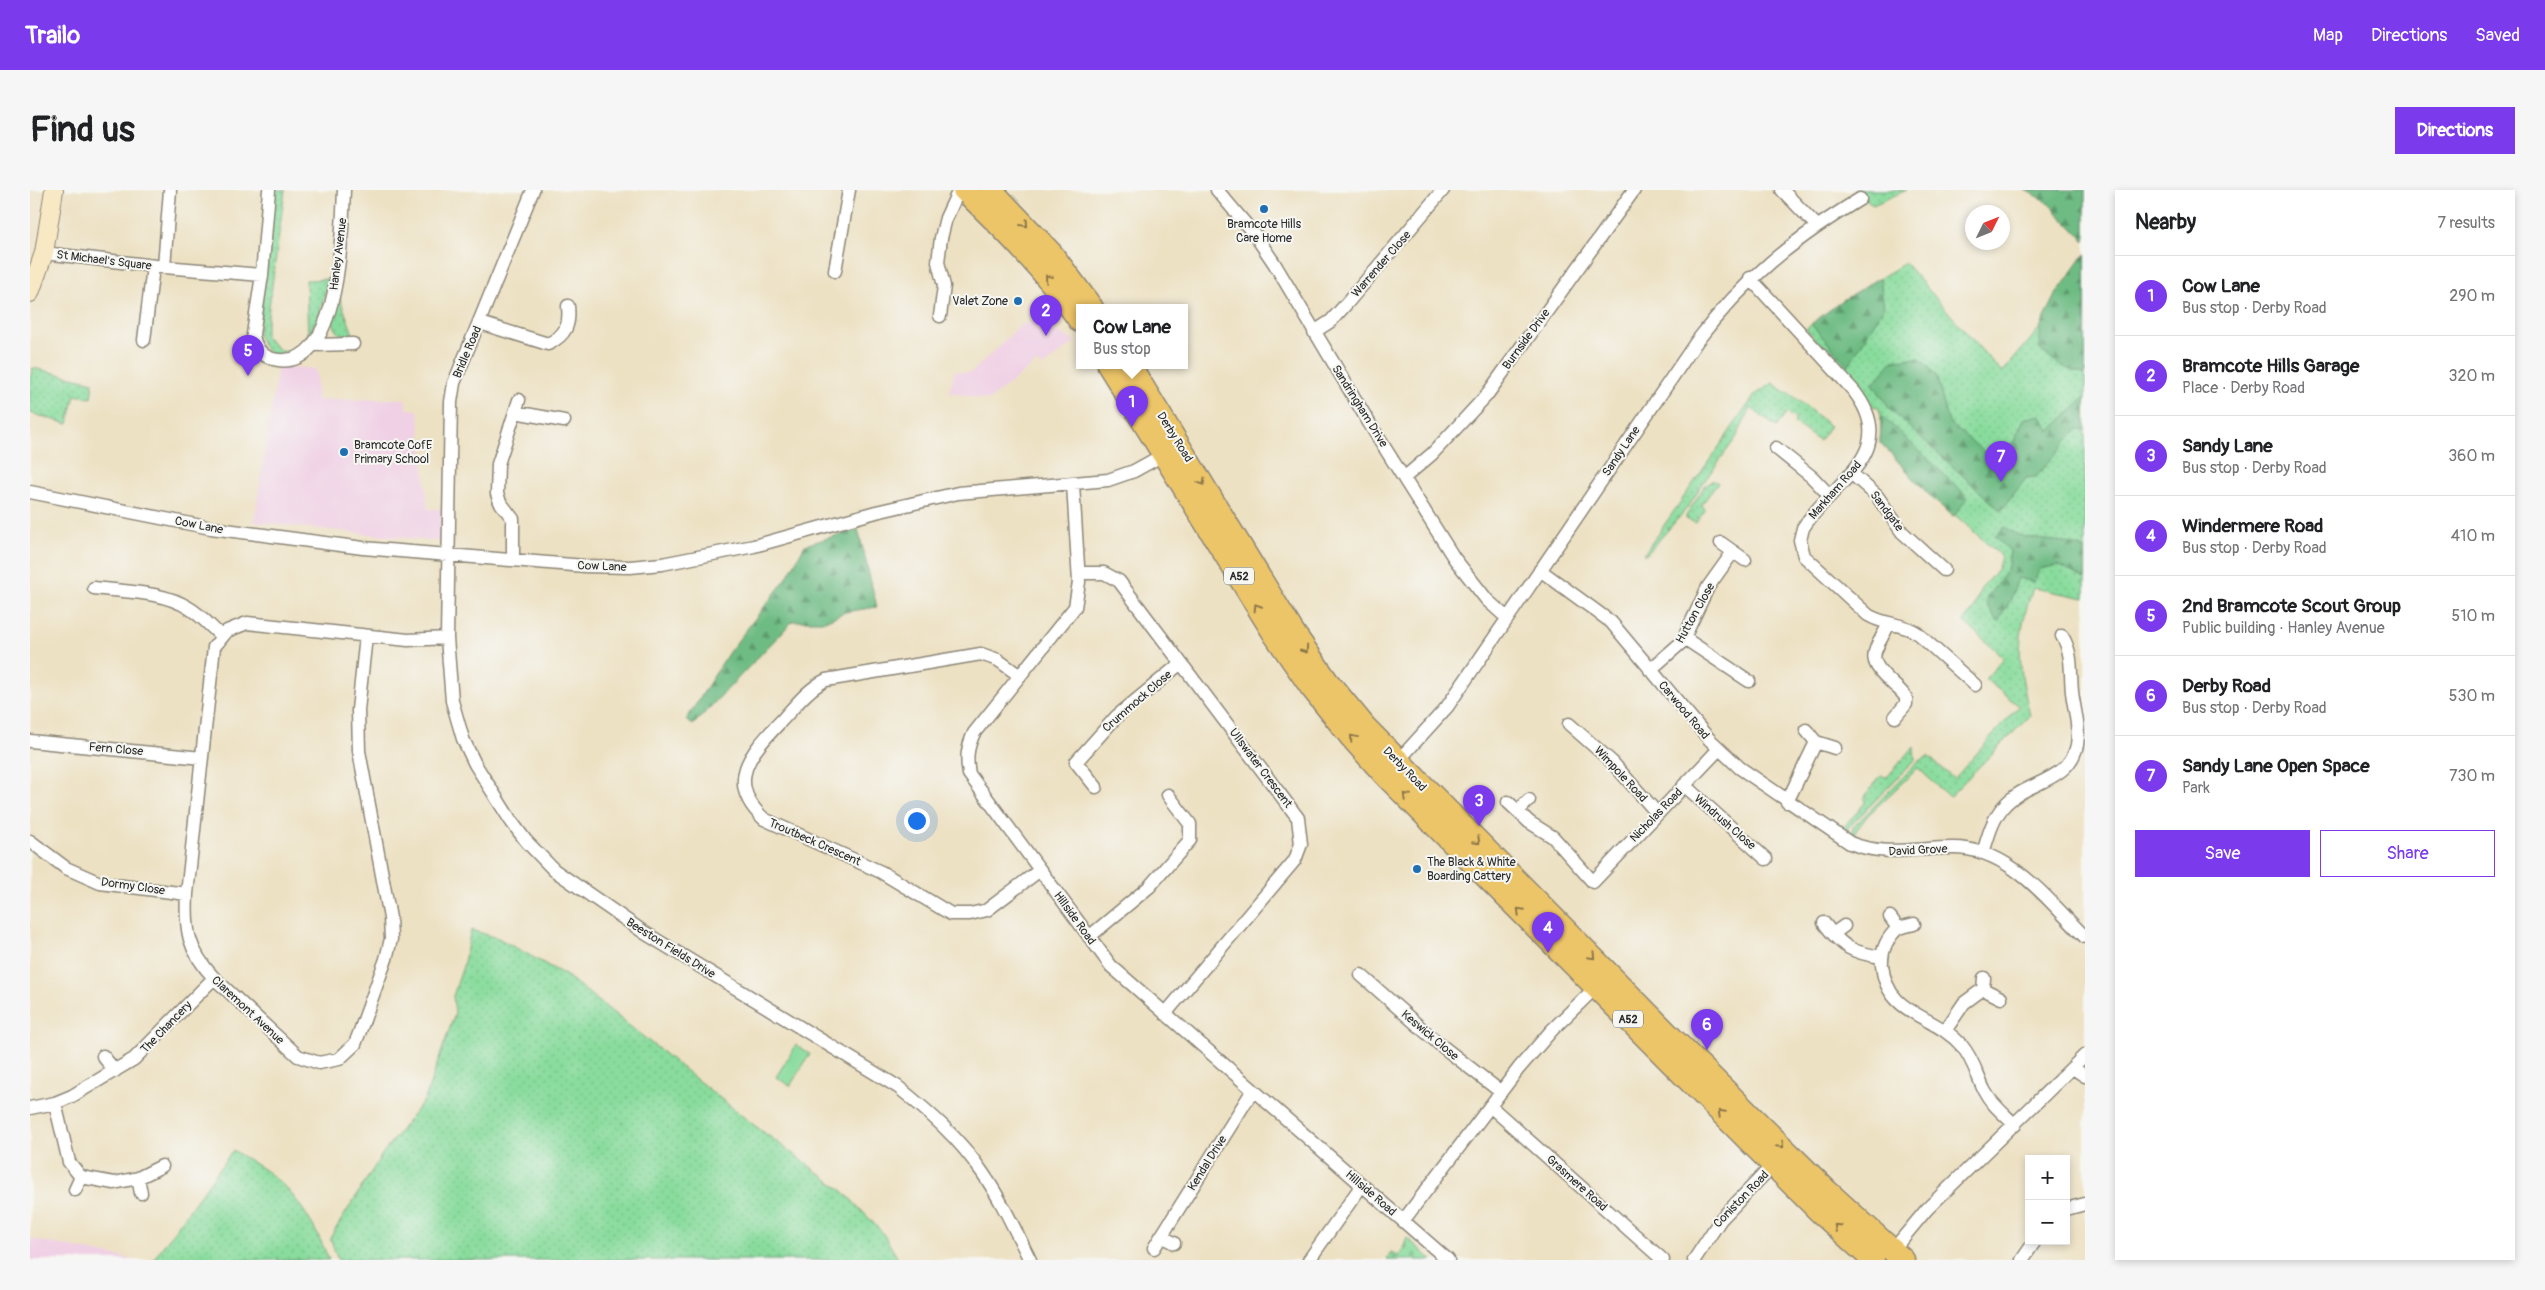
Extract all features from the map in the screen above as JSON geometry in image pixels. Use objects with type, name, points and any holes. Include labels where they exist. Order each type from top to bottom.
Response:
[{"type":"highway","points":[[964,190],[1040,268],[1076,314]]},
{"type":"highway","points":[[990,190],[1052,253],[1089,304]]},
{"type":"highway","name":"Derby Road","points":[[1111,369],[1275,635],[1311,687],[1385,775],[1774,1165],[1889,1257]]},
{"type":"highway","name":"Derby Road","points":[[1132,369],[1293,632],[1327,681],[1398,762],[1827,1191],[1889,1257]]},
{"type":"street","points":[[30,293],[44,253],[54,190]]},
{"type":"street","name":"St Michael's Square","points":[[158,267],[170,190]]},
{"type":"street","points":[[269,190],[262,275],[253,328],[256,347],[266,356],[281,360],[299,355],[313,345],[353,344]]},
{"type":"street","name":"Hanley Avenue","points":[[313,345],[327,317],[338,276],[344,190]]},
{"type":"street","name":"Bridle Road","points":[[450,555],[451,402],[454,383],[533,190]]},
{"type":"street","points":[[835,271],[849,190]]},
{"type":"street","points":[[940,316],[944,286],[938,262],[941,238],[946,218],[959,190]]},
{"type":"street","name":"Warrender Close","points":[[1314,332],[1331,321],[1443,190]]},
{"type":"street","name":"Burnside Drive","points":[[1405,477],[1436,450],[1486,396],[1634,190]]},
{"type":"street","points":[[1782,190],[1817,226]]},
{"type":"street","name":"Sandringham Drive","points":[[1221,191],[1274,263],[1314,332],[1454,558],[1487,600],[1507,618]]},
{"type":"street","name":"Sandy Lane","points":[[1398,762],[1447,707],[1697,341],[1723,306],[1750,278],[1817,226],[1860,199]]},
{"type":"street","name":"St Michael's Square","points":[[44,253],[158,267],[262,275]]},
{"type":"street","points":[[144,340],[158,267]]},
{"type":"street","name":"Markham Road","points":[[1750,278],[1807,338],[1866,406],[1870,426],[1870,441],[1863,458],[1802,528],[1800,540],[1804,556],[1868,614],[1889,624],[1906,627],[1917,633],[1975,685]]},
{"type":"street","points":[[480,323],[548,344],[557,339],[567,329],[570,320],[568,306]]},
{"type":"street","points":[[513,560],[513,519],[500,502],[497,494],[498,464],[517,406],[565,420]]},
{"type":"street","points":[[1776,448],[1812,477],[1830,496]]},
{"type":"street","name":"Cow Lane","points":[[30,492],[229,531],[363,548],[609,568],[662,564],[754,546],[876,512],[958,493],[1006,487],[1073,484],[1118,478],[1163,454]]},
{"type":"street","name":"Sandgate","points":[[1851,473],[1877,496],[1902,532],[1944,570]]},
{"type":"street","name":"Hillside Road","points":[[1073,484],[1079,573],[1079,591],[1075,607],[974,733],[968,744],[969,774],[1111,966],[1448,1260]]},
{"type":"street","points":[[1721,543],[1745,560]]},
{"type":"street","name":"Hutton Close","points":[[1650,670],[1684,638],[1708,587],[1733,552]]},
{"type":"street","name":"Beeston Fields Drive","points":[[450,555],[447,638],[452,701],[464,739],[490,791],[526,841],[560,875],[601,903],[696,964],[898,1087],[922,1106],[962,1145],[982,1172],[999,1199],[1030,1260]]},
{"type":"street","name":"Carwood Road","points":[[1540,570],[1605,616],[1674,700],[1719,749],[1740,768],[1841,837]]},
{"type":"street","name":"Ullswater Crescent","points":[[1079,573],[1104,573],[1119,581],[1293,808],[1298,818],[1300,844],[1295,860],[1165,1014]]},
{"type":"street","points":[[94,588],[157,596],[174,601],[188,607],[221,636],[237,625],[247,623],[408,640],[447,638]]},
{"type":"street","points":[[1889,624],[1874,652],[1874,661],[1880,672],[1906,698],[1906,704],[1895,717]]},
{"type":"street","name":"Claremont Avenue","points":[[221,636],[214,647],[212,659],[185,924],[189,941],[201,965],[289,1049],[309,1062],[319,1063],[339,1059],[355,1044],[383,968],[391,939],[390,918],[359,751],[358,710],[366,636]]},
{"type":"street","points":[[1684,638],[1749,681]]},
{"type":"street","points":[[1983,853],[1992,826],[2006,803],[2068,765],[2077,746],[2081,727],[2074,707],[2070,641]]},
{"type":"street","name":"Troutbeck Crescent","points":[[1020,676],[988,655],[975,654],[826,680],[812,688],[750,757],[744,784],[750,804],[764,819],[881,872],[951,914],[970,914],[987,910],[1040,870]]},
{"type":"street","name":"Crummock Close","points":[[1096,787],[1076,762],[1117,716],[1182,663]]},
{"type":"street","name":"Wimpole Road","points":[[1569,724],[1587,732],[1657,813]]},
{"type":"street","points":[[1806,730],[1816,742],[1835,748]]},
{"type":"street","name":"Fern Close","points":[[30,741],[202,758]]},
{"type":"street","points":[[1788,802],[1816,742]]},
{"type":"street","name":"Nicholas Road","points":[[1508,802],[1529,822],[1553,837],[1590,887],[1657,813],[1719,749]]},
{"type":"street","name":"Windrush Close","points":[[1684,785],[1766,859]]},
{"type":"street","points":[[1089,937],[1159,877],[1190,840],[1190,824],[1168,795]]},
{"type":"street","points":[[1518,811],[1529,800]]},
{"type":"street","name":"David Grove","points":[[1841,837],[1873,851],[1892,852],[1954,847],[1983,853],[2009,864],[2023,875],[2085,938]]},
{"type":"street","name":"Dormy Close","points":[[30,841],[66,868],[100,883],[187,894]]},
{"type":"street","points":[[1890,917],[1898,928]]},
{"type":"street","points":[[1824,923],[1844,946],[1852,951],[1882,957]]},
{"type":"street","points":[[1914,924],[1898,928],[1889,938],[1882,957],[1886,984],[1894,999],[1903,1007],[1945,1031],[1968,1054],[1992,1102],[2014,1125]]},
{"type":"street","points":[[1833,934],[1844,926]]},
{"type":"street","name":"Keswick Close","points":[[1361,975],[1438,1043],[1501,1092]]},
{"type":"street","name":"The Chancery","points":[[30,1108],[55,1103],[115,1071],[142,1052],[165,1026],[214,978]]},
{"type":"street","points":[[1945,1031],[1964,1004],[1984,983],[2001,998]]},
{"type":"street","points":[[1403,1221],[1490,1106],[1552,1030],[1596,987]]},
{"type":"street","points":[[1889,1257],[1928,1209],[2085,1055]]},
{"type":"street","points":[[103,1056],[115,1071]]},
{"type":"street","points":[[2073,1068],[2085,1076]]},
{"type":"street","name":"Kendal Drive","points":[[1154,1248],[1253,1090]]},
{"type":"street","points":[[55,1103],[69,1162],[82,1177],[114,1182],[138,1178],[162,1166]]},
{"type":"street","name":"Grasmere Road","points":[[1490,1106],[1663,1260]]},
{"type":"street","name":"Coniston Road","points":[[1694,1260],[1721,1218],[1774,1165]]},
{"type":"street","points":[[75,1190],[82,1177]]},
{"type":"street","points":[[138,1178],[141,1193]]},
{"type":"street","points":[[1309,1260],[1362,1185]]},
{"type":"street","points":[[2070,1208],[2085,1204]]},
{"type":"street","points":[[1161,1236],[1174,1243]]},
{"type":"street","points":[[2022,1260],[2032,1245]]},
{"type":"shaded area","points":[[1041,321],[1075,342],[1042,367],[1037,362],[989,400],[949,392],[955,371],[971,373],[1022,324]]},
{"type":"shaded area","name":"Bramcote CofE Primary School","points":[[278,366],[316,369],[317,400],[405,399],[407,409],[418,410],[428,509],[445,509],[444,542],[254,522]]},
{"type":"shaded area","points":[[30,1239],[137,1260],[30,1260]]},
{"type":"green space","points":[[274,190],[285,190],[265,337],[281,351],[296,352],[273,355],[265,349],[258,336]]},
{"type":"green space","points":[[1855,190],[1907,190],[1873,205]]},
{"type":"green space","points":[[2025,190],[2085,190],[2085,241],[2045,200]]},
{"type":"green space","points":[[2085,254],[2085,598],[2033,588],[2023,622],[2020,652],[2023,681],[2030,716],[1949,797],[1918,768],[1868,815],[1854,833],[1860,840],[1851,835],[1853,827],[1918,762],[1928,756],[1954,779],[2019,706],[1985,679],[2004,658],[1963,621],[1974,609],[1980,590],[1998,568],[2001,556],[1955,515],[1953,516],[1934,500],[1880,442],[1881,415],[1878,407],[1871,406],[1806,329],[1843,300],[1905,263],[2002,373],[2040,328]]},
{"type":"green space","points":[[2085,254],[2085,375],[2063,367],[2040,350],[2040,328],[2057,293]]},
{"type":"green space","points":[[1880,277],[1884,307],[1848,366],[1811,324],[1843,300]]},
{"type":"green space","points":[[328,279],[320,313],[308,336],[306,280]]},
{"type":"green space","points":[[339,296],[354,341],[346,340],[334,325],[333,320]]},
{"type":"green space","points":[[1920,358],[1936,375],[1949,423],[1992,458],[2013,443],[2024,419],[2040,415],[2050,431],[2085,397],[2085,430],[2078,429],[2036,477],[2026,478],[2001,511],[1891,410],[1873,384],[1893,360]]},
{"type":"green space","points":[[33,368],[93,382],[91,398],[75,395],[68,424],[30,413],[30,378]]},
{"type":"green space","points":[[1773,383],[1787,394],[1788,392],[1830,426],[1819,441],[1794,423],[1796,420],[1787,413],[1776,427],[1751,408],[1736,438],[1703,483],[1689,506],[1647,554],[1644,554],[1755,395]]},
{"type":"green space","points":[[1882,416],[1968,497],[1955,515],[1953,516],[1934,500],[1880,442]]},
{"type":"green space","points":[[1713,480],[1718,483],[1701,505],[1706,509],[1696,523],[1686,519],[1706,484]]},
{"type":"green space","points":[[2004,527],[2025,537],[2066,543],[2085,550],[2085,579],[2058,565],[2040,569],[2033,582],[2018,578],[2010,601],[1998,622],[1986,603],[1987,597],[2007,571],[2010,551],[1995,537]]},
{"type":"green space","points":[[858,529],[877,607],[845,612],[825,621],[793,621],[693,725],[686,720],[729,652],[786,579],[805,545]]},
{"type":"green space","points":[[1914,747],[1915,760],[1845,831],[1842,829],[1865,803],[1864,797],[1881,776],[1887,777]]},
{"type":"green space","points":[[471,930],[498,938],[567,976],[750,1122],[843,1191],[882,1232],[899,1260],[338,1260],[330,1238],[383,1153],[425,1099],[455,1013],[453,996],[463,966]]},
{"type":"green space","points":[[796,1045],[810,1054],[790,1086],[776,1077]]},
{"type":"green space","points":[[233,1150],[269,1173],[292,1195],[307,1215],[329,1260],[153,1260]]},
{"type":"green space","points":[[1407,1238],[1432,1260],[1387,1260],[1391,1252],[1400,1256]]},
{"type":"place","name":"Bramcote Hills Care Home","points":[[1264,209]]},
{"type":"place","name":"Valet Zone","points":[[1018,301]]},
{"type":"place","name":"Bramcote Hills Garage","points":[[1046,336]]},
{"type":"place","name":"2nd Bramcote Scout Group","points":[[248,376]]},
{"type":"place","name":"Cow Lane","points":[[1132,427]]},
{"type":"place","name":"Bramcote CofE Primary School","points":[[344,452]]},
{"type":"place","name":"Sandy Lane Open Space","points":[[2001,482]]},
{"type":"place","name":"Sandy Lane","points":[[1479,826]]},
{"type":"place","name":"The Black & White Boarding Cattery","points":[[1417,869]]},
{"type":"place","name":"Windermere Road","points":[[1548,953]]},
{"type":"place","name":"Derby Road","points":[[1707,1050]]}]
